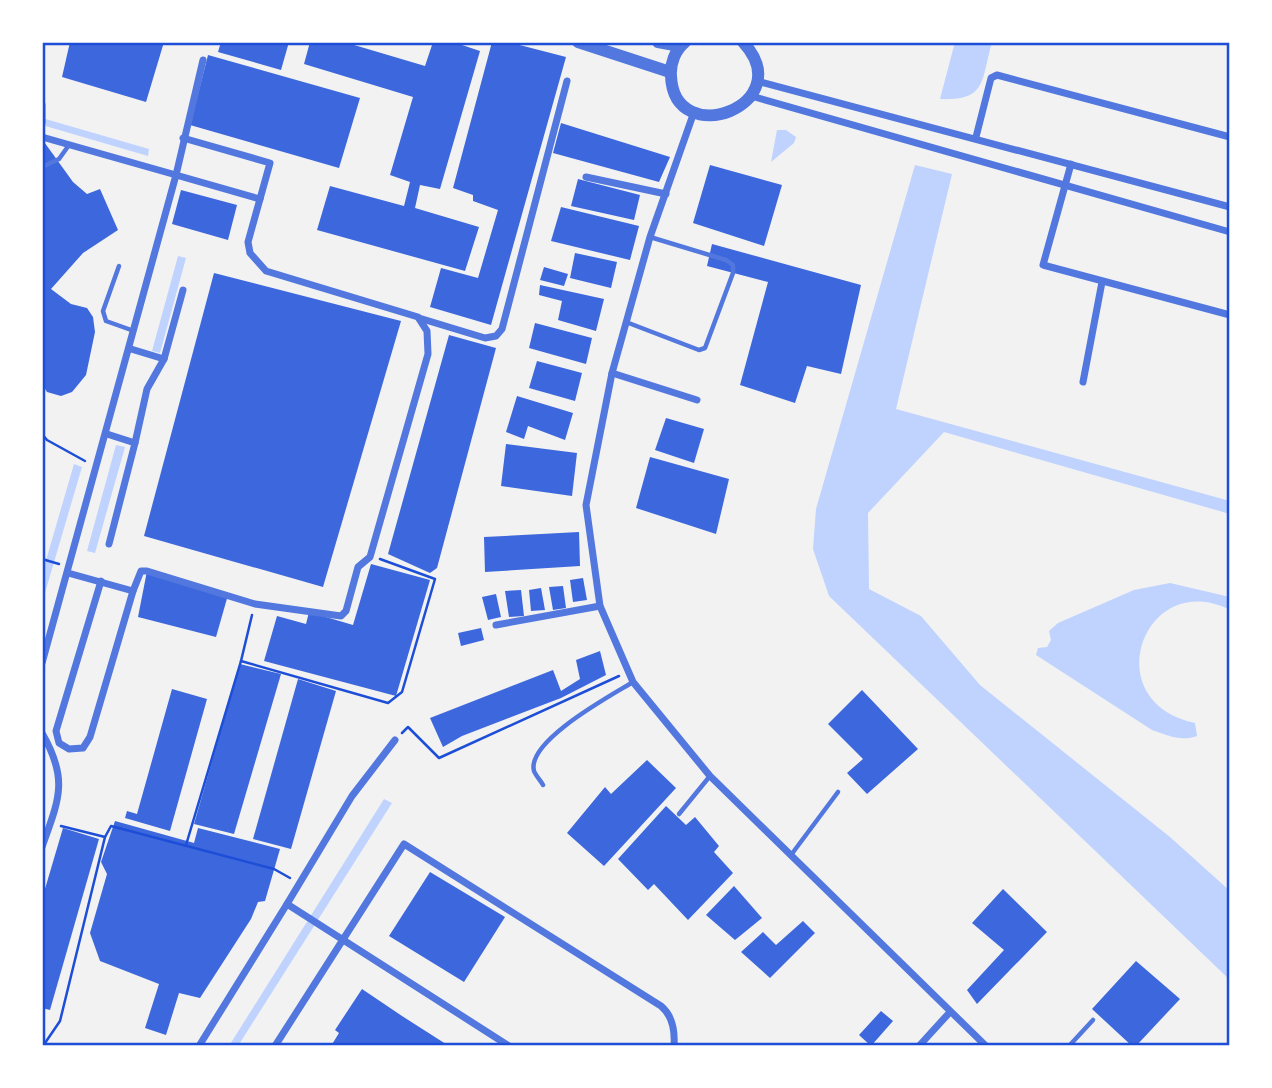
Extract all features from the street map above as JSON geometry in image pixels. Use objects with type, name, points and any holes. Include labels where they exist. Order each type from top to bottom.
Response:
[{"type":"street","points":[[578,42],[670,72]]},
{"type":"street","points":[[658,42],[682,44],[670,72],[676,95],[694,112],[715,117],[736,111],[751,96],[757,80],[753,55],[743,42]]},
{"type":"street","points":[[42,663],[131,349],[203,60]]},
{"type":"street","points":[[976,137],[991,78],[997,75],[1230,137]]},
{"type":"street","points":[[757,80],[907,123],[976,137],[1230,207]]},
{"type":"street","points":[[183,138],[270,163],[247,242],[250,253],[266,271],[485,338],[496,336],[502,329],[567,81]]},
{"type":"street","points":[[751,96],[1230,232]]},
{"type":"street","points":[[42,105],[43,120]]},
{"type":"street","points":[[694,112],[650,237],[626,322],[612,373],[586,505],[600,606],[633,682],[710,776],[986,1046]]},
{"type":"street","points":[[42,137],[260,199]]},
{"type":"street","points":[[1071,164],[1043,265],[1230,316]]},
{"type":"street","points":[[586,177],[666,194]]},
{"type":"street","points":[[1083,382],[1102,282]]},
{"type":"street","points":[[109,544],[147,390],[164,359],[183,290]]},
{"type":"street","points":[[101,581],[56,731],[59,743],[69,749],[83,748],[90,737],[141,571],[255,604],[341,616],[346,611],[358,567],[370,557],[428,354],[427,331],[418,317]]},
{"type":"street","points":[[131,349],[164,359]]},
{"type":"street","points":[[612,373],[697,400]]},
{"type":"street","points":[[107,434],[135,443]]},
{"type":"street","points":[[68,573],[133,591]]},
{"type":"street","points":[[496,625],[600,606]]},
{"type":"street","points":[[42,733],[58,763],[61,779],[42,847]]},
{"type":"street","points":[[200,1046],[352,796],[395,740]]},
{"type":"street","points":[[275,1046],[404,844],[667,1011],[675,1032],[674,1046]]},
{"type":"street","points":[[287,904],[509,1046]]},
{"type":"street","points":[[919,1046],[950,1013]]},
{"type":"lane","points":[[42,167],[59,159],[69,145]]},
{"type":"lane","points":[[626,322],[699,350],[705,348],[733,273],[733,265],[726,260],[650,237]]},
{"type":"lane","points":[[119,266],[103,311],[106,321],[135,331]]},
{"type":"lane","points":[[543,785],[534,771],[538,753],[543,747],[569,722],[633,682]]},
{"type":"lane","points":[[679,814],[710,776]]},
{"type":"lane","points":[[791,855],[838,792]]},
{"type":"lane","points":[[1069,1046],[1093,1020]]},
{"type":"path","points":[[42,434],[67,453],[97,467]]},
{"type":"path","points":[[241,661],[301,676],[367,699],[388,702],[402,692],[435,579],[370,557]]},
{"type":"path","points":[[43,560],[56,563]]},
{"type":"path","points":[[186,846],[241,661],[255,604]]},
{"type":"path","points":[[408,727],[439,758],[629,671]]},
{"type":"path","points":[[50,823],[105,837]]},
{"type":"path","points":[[43,1046],[60,1021],[105,837],[111,826],[274,869],[299,883]]},
{"type":"water","points":[[955,42],[992,42],[983,78],[974,92],[955,99],[940,99]]},
{"type":"water","points":[[42,118],[149,149],[148,156],[42,125]]},
{"type":"water","points":[[777,130],[786,130],[796,137],[794,143],[771,162]]},
{"type":"water","points":[[915,165],[952,174],[896,409],[1230,501],[1230,514],[944,432],[868,513],[869,589],[921,616],[980,685],[1170,837],[1230,891],[1230,980],[829,596],[813,549],[816,509]]},
{"type":"water","points":[[178,256],[186,258],[160,353],[152,351]]},
{"type":"water","points":[[116,445],[125,447],[95,553],[87,551]]},
{"type":"water","points":[[74,464],[82,467],[42,603],[42,574]]},
{"type":"water","points":[[1170,583],[1230,597],[1230,610],[1200,602],[1174,607],[1155,621],[1143,642],[1139,667],[1146,690],[1164,710],[1195,723],[1197,736],[1191,738],[1174,737],[1152,730],[1036,655],[1038,648],[1047,647],[1051,640],[1049,631],[1058,623],[1134,590]]},
{"type":"water","points":[[384,799],[392,803],[238,1046],[229,1046]]},
{"type":"building","points":[[70,42],[164,42],[146,102],[62,77]]},
{"type":"building","points":[[221,42],[289,42],[281,70],[218,52]]},
{"type":"building","points":[[310,42],[344,42],[425,66],[433,42],[453,42],[480,51],[440,189],[420,185],[415,208],[479,227],[465,271],[317,230],[330,186],[404,206],[410,182],[390,175],[413,97],[304,64]]},
{"type":"building","points":[[492,42],[508,42],[566,57],[491,325],[430,307],[441,268],[478,278],[498,210],[473,201],[473,195],[453,188]]},
{"type":"building","points":[[208,55],[360,98],[339,168],[190,125]]},
{"type":"building","points":[[561,123],[670,157],[659,182],[553,153]]},
{"type":"building","points":[[42,139],[73,182],[87,194],[100,189],[118,230],[83,253],[51,289],[71,304],[87,308],[93,317],[95,332],[86,375],[72,392],[61,396],[47,392],[42,384]]},
{"type":"building","points":[[710,165],[782,185],[764,246],[693,223]]},
{"type":"building","points":[[578,179],[640,195],[634,220],[571,206]]},
{"type":"building","points":[[181,190],[237,205],[228,240],[172,224]]},
{"type":"building","points":[[561,207],[639,226],[630,260],[551,241]]},
{"type":"building","points":[[712,244],[861,285],[841,374],[807,366],[795,403],[740,385],[768,282],[707,266]]},
{"type":"building","points":[[575,253],[617,262],[611,288],[570,278]]},
{"type":"building","points":[[544,267],[568,274],[564,286],[540,280]]},
{"type":"building","points":[[214,273],[401,321],[323,587],[144,536]]},
{"type":"building","points":[[540,285],[604,299],[596,331],[558,320],[562,301],[539,295]]},
{"type":"building","points":[[535,323],[592,338],[586,364],[529,348]]},
{"type":"building","points":[[449,335],[496,348],[437,568],[430,573],[388,554]]},
{"type":"building","points":[[537,361],[582,373],[575,401],[529,388]]},
{"type":"building","points":[[517,396],[573,413],[565,440],[528,426],[524,439],[506,432]]},
{"type":"building","points":[[666,418],[704,429],[694,463],[655,450]]},
{"type":"building","points":[[506,444],[577,453],[572,496],[501,486]]},
{"type":"building","points":[[650,457],[729,479],[716,534],[636,508]]},
{"type":"building","points":[[579,532],[580,566],[485,572],[484,537]]},
{"type":"building","points":[[371,564],[430,580],[396,696],[264,661],[277,616],[306,624],[309,612],[353,625]]},
{"type":"building","points":[[147,571],[228,595],[216,637],[138,617]]},
{"type":"building","points":[[583,578],[587,600],[573,602],[570,580]]},
{"type":"building","points":[[563,586],[566,608],[553,610],[549,587]]},
{"type":"building","points":[[541,588],[545,610],[531,611],[529,590]]},
{"type":"building","points":[[521,590],[524,616],[509,617],[505,591]]},
{"type":"building","points":[[496,594],[501,617],[488,620],[482,597]]},
{"type":"building","points":[[481,628],[484,640],[461,646],[458,633]]},
{"type":"building","points":[[600,651],[606,675],[561,698],[462,736],[443,747],[430,718],[553,670],[561,691],[580,679],[576,660]]},
{"type":"building","points":[[240,664],[281,674],[234,834],[194,824]]},
{"type":"building","points":[[298,679],[336,691],[291,849],[253,839]]},
{"type":"building","points":[[172,689],[207,699],[170,831],[125,818],[127,811],[137,814]]},
{"type":"building","points":[[862,690],[918,749],[867,794],[847,773],[863,759],[828,724]]},
{"type":"building","points":[[647,760],[676,788],[604,866],[567,833],[605,787],[611,794]]},
{"type":"building","points":[[666,806],[686,825],[695,817],[719,846],[714,852],[733,873],[688,920],[654,884],[648,890],[618,859]]},
{"type":"building","points":[[115,821],[194,843],[198,828],[280,849],[265,901],[258,902],[251,919],[200,998],[179,993],[166,1035],[145,1028],[159,984],[100,961],[90,933],[107,874],[101,862]]},
{"type":"building","points":[[63,828],[99,839],[50,1010],[42,1008],[42,899]]},
{"type":"building","points":[[430,872],[505,917],[464,982],[389,936]]},
{"type":"building","points":[[734,886],[762,918],[735,940],[706,915]]},
{"type":"building","points":[[1003,889],[1047,932],[977,1004],[967,990],[1004,950],[972,923]]},
{"type":"building","points":[[803,921],[815,933],[770,978],[741,952],[763,932],[776,945]]},
{"type":"building","points":[[1136,961],[1180,999],[1136,1046],[1132,1046],[1092,1009]]},
{"type":"building","points":[[362,989],[449,1046],[331,1046],[339,1033],[335,1030]]},
{"type":"building","points":[[881,1011],[893,1021],[871,1046],[859,1035]]}]
